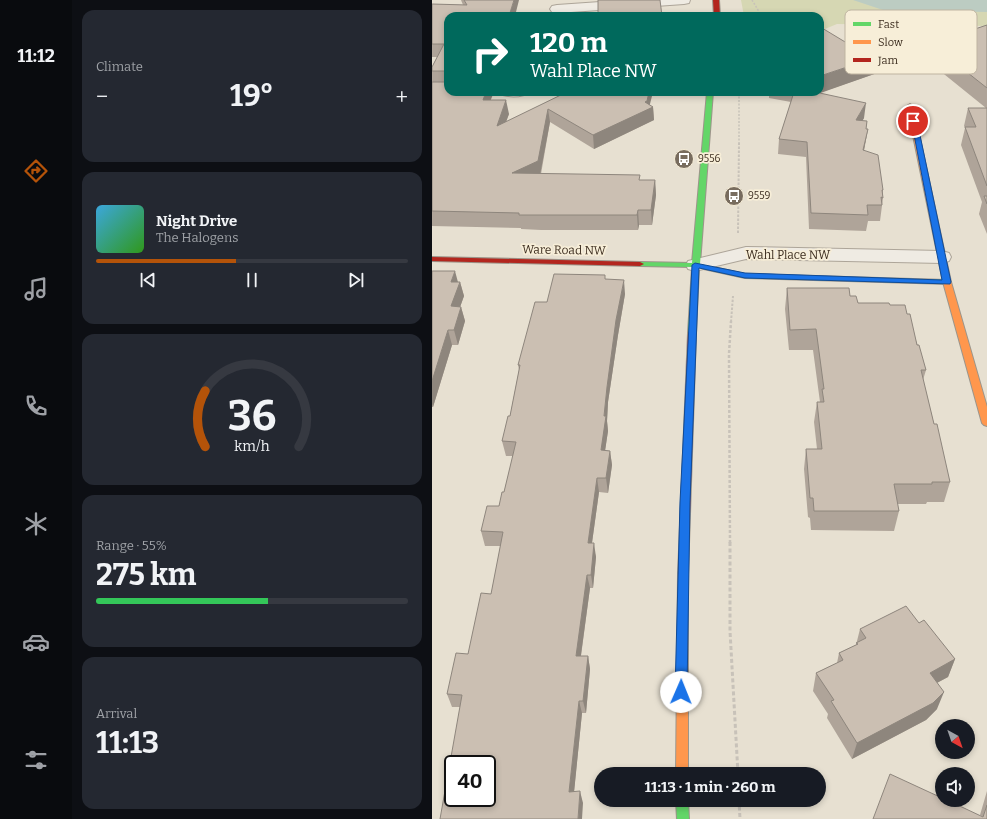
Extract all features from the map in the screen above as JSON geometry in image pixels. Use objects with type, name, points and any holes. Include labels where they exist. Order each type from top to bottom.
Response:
[{"type":"street","points":[[556,8],[684,0]]},
{"type":"street","points":[[716,0],[717,12]]},
{"type":"street","points":[[682,767],[681,708],[685,502],[695,265],[710,96]]},
{"type":"street","points":[[910,106],[947,282],[987,423]]},
{"type":"street","name":"Wahl Place NW","points":[[736,265],[746,253],[942,257]]},
{"type":"street","name":"Ware Road NW","points":[[432,259],[695,265]]},
{"type":"street","name":"Wahl Place NW","points":[[695,265],[736,265]]},
{"type":"street","name":"Wahl Place NW","points":[[736,265],[745,276],[947,282]]},
{"type":"street","points":[[682,807],[683,819]]},
{"type":"path","points":[[752,0],[758,10],[757,12]]},
{"type":"path","points":[[738,767],[730,615],[729,354],[738,231],[739,96]]},
{"type":"path","points":[[739,807],[740,819]]},
{"type":"green space","points":[[741,0],[987,0],[987,26],[977,26],[977,10],[845,10],[845,24],[837,24],[824,29],[824,12],[743,12]]},
{"type":"shaded area","points":[[853,0],[987,0],[987,12],[977,12],[977,10],[883,10]]},
{"type":"building","points":[[464,0],[514,0],[510,12],[444,12],[444,44],[432,44],[432,4],[467,5]]},
{"type":"building","points":[[598,0],[660,0],[662,12],[598,12]]},
{"type":"building","points":[[987,25],[987,88],[969,74],[977,74],[977,28]]},
{"type":"building","points":[[824,29],[845,42],[845,68],[824,75]]},
{"type":"building","points":[[444,44],[444,71],[432,71],[432,67]]},
{"type":"building","points":[[432,82],[444,82],[444,96],[484,96],[483,100],[506,100],[497,126],[559,96],[648,96],[647,101],[645,102],[653,107],[593,135],[548,109],[538,161],[512,173],[640,175],[639,180],[655,180],[651,210],[638,210],[637,215],[519,215],[519,213],[432,211]]},
{"type":"building","points":[[824,94],[866,103],[856,120],[867,121],[866,129],[868,129],[863,150],[878,155],[883,190],[883,198],[881,197],[882,205],[867,205],[868,215],[811,213],[807,142],[779,139],[793,96],[824,96]]},
{"type":"building","points":[[968,108],[987,108],[987,186],[965,127],[976,127]]},
{"type":"building","points":[[984,196],[987,196],[987,204]]},
{"type":"building","points":[[432,271],[455,271],[451,282],[460,282],[451,306],[461,307],[454,330],[448,330],[432,381]]},
{"type":"building","points":[[554,274],[605,275],[605,279],[624,280],[616,320],[607,387],[604,416],[606,416],[601,450],[610,451],[606,478],[597,478],[588,543],[594,543],[591,575],[587,575],[576,656],[588,656],[583,701],[579,701],[569,792],[580,791],[578,819],[440,819],[444,796],[444,807],[496,807],[496,755],[451,755],[462,695],[447,694],[456,653],[468,654],[481,593],[491,594],[503,532],[481,531],[487,506],[499,506],[502,492],[504,492],[516,442],[502,441],[508,416],[510,416],[520,365],[518,365],[535,302],[547,302]]},
{"type":"building","points":[[787,288],[849,288],[850,296],[856,296],[858,303],[889,303],[890,305],[905,305],[907,314],[910,314],[917,345],[919,345],[926,370],[921,370],[934,424],[937,424],[950,482],[932,482],[932,484],[894,484],[899,511],[814,511],[813,498],[810,498],[806,449],[822,449],[817,402],[824,402],[822,389],[824,389],[816,329],[790,330]]},
{"type":"building","points":[[906,606],[919,623],[924,620],[955,659],[930,673],[944,692],[933,703],[857,743],[831,701],[834,700],[816,673],[843,660],[839,653],[858,644],[856,643],[866,638],[860,629]]},
{"type":"building","points":[[890,774],[935,795],[935,807],[962,807],[983,817],[987,805],[987,819],[873,819]]},
{"type":"traffic: fast","points":[[692,333],[697,244],[710,96]]},
{"type":"traffic: fast","points":[[640,264],[695,265],[745,276],[947,282]]},
{"type":"traffic: fast","points":[[682,807],[683,819]]},
{"type":"traffic: slow","points":[[910,106],[947,282],[987,423]]},
{"type":"traffic: slow","points":[[682,767],[683,574]]},
{"type":"traffic: jam","points":[[716,0],[717,12]]},
{"type":"traffic: jam","points":[[432,259],[640,264]]},
{"type":"traffic: jam","points":[[683,574],[692,333]]},
{"type":"place","name":"9556","points":[[684,159]]},
{"type":"place","name":"9559","points":[[734,196]]},
{"type":"route","points":[[681,692],[685,502],[695,265],[745,276],[947,282],[913,121]]}]
